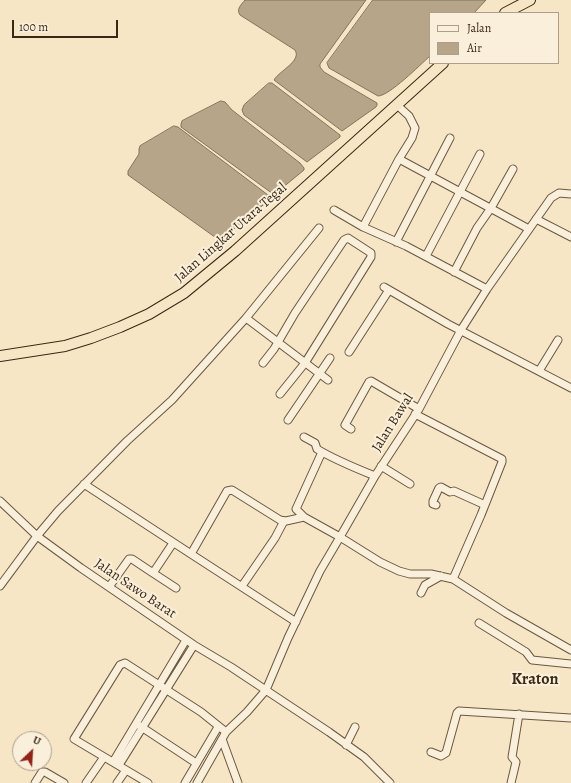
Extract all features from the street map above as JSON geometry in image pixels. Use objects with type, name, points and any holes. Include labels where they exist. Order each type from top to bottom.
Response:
[{"type":"highway","points":[[507,12],[530,0]]},
{"type":"highway","name":"Jalan Lingkar Utara Tegal","points":[[0,356],[65,346],[91,338],[149,314],[184,293],[235,251],[442,64]]},
{"type":"street","points":[[363,227],[412,138],[415,128],[409,116],[397,105]]},
{"type":"street","points":[[396,242],[450,138]]},
{"type":"street","points":[[426,256],[480,154]]},
{"type":"street","points":[[400,159],[527,228]]},
{"type":"street","points":[[454,272],[477,228],[491,208],[513,169]]},
{"type":"street","name":"Jalan Bawal","points":[[222,731],[247,712],[264,690],[292,620],[341,535],[370,473],[381,466],[417,412],[459,328],[487,289],[527,228],[555,195],[559,193],[571,194]]},
{"type":"street","points":[[334,210],[363,227],[426,256],[487,289]]},
{"type":"street","points":[[536,219],[571,237]]},
{"type":"street","points":[[0,586],[37,536],[84,484],[127,441],[172,400],[246,318],[318,228]]},
{"type":"street","points":[[263,363],[278,343],[295,313],[344,240],[348,238],[369,251],[372,254],[371,257],[305,363],[280,394]]},
{"type":"street","points":[[349,352],[387,288],[448,324],[459,328],[571,388]]},
{"type":"street","points":[[246,318],[328,380]]},
{"type":"street","points":[[539,370],[558,340]]},
{"type":"street","points":[[288,420],[330,358]]},
{"type":"street","points":[[351,429],[345,425],[368,382],[371,381],[409,404],[417,412],[502,459],[485,505],[453,579]]},
{"type":"street","points":[[304,437],[315,443],[317,449],[322,452],[370,473]]},
{"type":"street","points":[[322,452],[296,509],[304,517],[341,535],[373,558],[399,571],[410,574],[453,579],[506,613],[571,650]]},
{"type":"street","points":[[381,466],[410,484]]},
{"type":"street","points":[[84,484],[292,620]]},
{"type":"street","points":[[436,505],[433,504],[433,501],[439,488],[441,487],[450,492],[454,491],[485,505]]},
{"type":"street","points":[[191,554],[227,491],[229,490],[232,490],[280,520],[284,521],[304,517]]},
{"type":"street","name":"Jalan Sawo Barat","points":[[0,501],[37,536],[186,640],[231,667],[325,729],[364,757],[390,783]]},
{"type":"street","points":[[242,586],[275,538],[284,521]]},
{"type":"street","points":[[153,573],[173,542]]},
{"type":"street","points":[[109,587],[129,559],[132,559],[176,588]]},
{"type":"street","points":[[421,593],[425,585],[439,578]]},
{"type":"street","points":[[479,623],[524,651],[532,660],[571,664]]},
{"type":"street","points":[[140,725],[159,684],[186,640]]},
{"type":"street","points":[[116,764],[140,725],[166,689],[194,645]]},
{"type":"street","points":[[148,783],[74,739],[120,664],[125,663],[159,684],[201,712],[222,731],[238,783]]},
{"type":"street","points":[[431,752],[441,756],[446,754],[457,713],[459,711],[571,718]]},
{"type":"street","points":[[512,783],[516,762],[512,757],[519,714]]},
{"type":"street","points":[[140,725],[196,763]]},
{"type":"street","points":[[346,744],[355,727]]},
{"type":"street","points":[[185,783],[196,763],[222,731]]},
{"type":"street","points":[[197,783],[222,731]]},
{"type":"street","points":[[86,783],[104,757]]},
{"type":"street","points":[[117,783],[126,770]]},
{"type":"street","points":[[35,783],[42,772],[45,772],[64,783]]},
{"type":"water","points":[[245,0],[366,0],[320,64],[320,67],[324,72],[377,103],[376,107],[342,131],[274,80],[293,62],[296,54],[295,50],[240,15],[239,9]]},
{"type":"water","points":[[373,0],[486,0],[475,12],[429,12],[429,57],[397,86],[383,95],[378,96],[329,68],[327,63]]},
{"type":"water","points":[[269,83],[272,83],[340,135],[340,137],[307,162],[244,115],[242,110],[244,105]]},
{"type":"water","points":[[221,101],[225,102],[232,110],[300,163],[304,170],[273,194],[181,127],[182,121]]},
{"type":"water","points":[[174,126],[178,127],[268,195],[268,201],[222,239],[219,240],[128,175],[128,171],[139,154],[140,146]]},
{"type":"district","name":"Kraton","points":[[535,680]]}]
